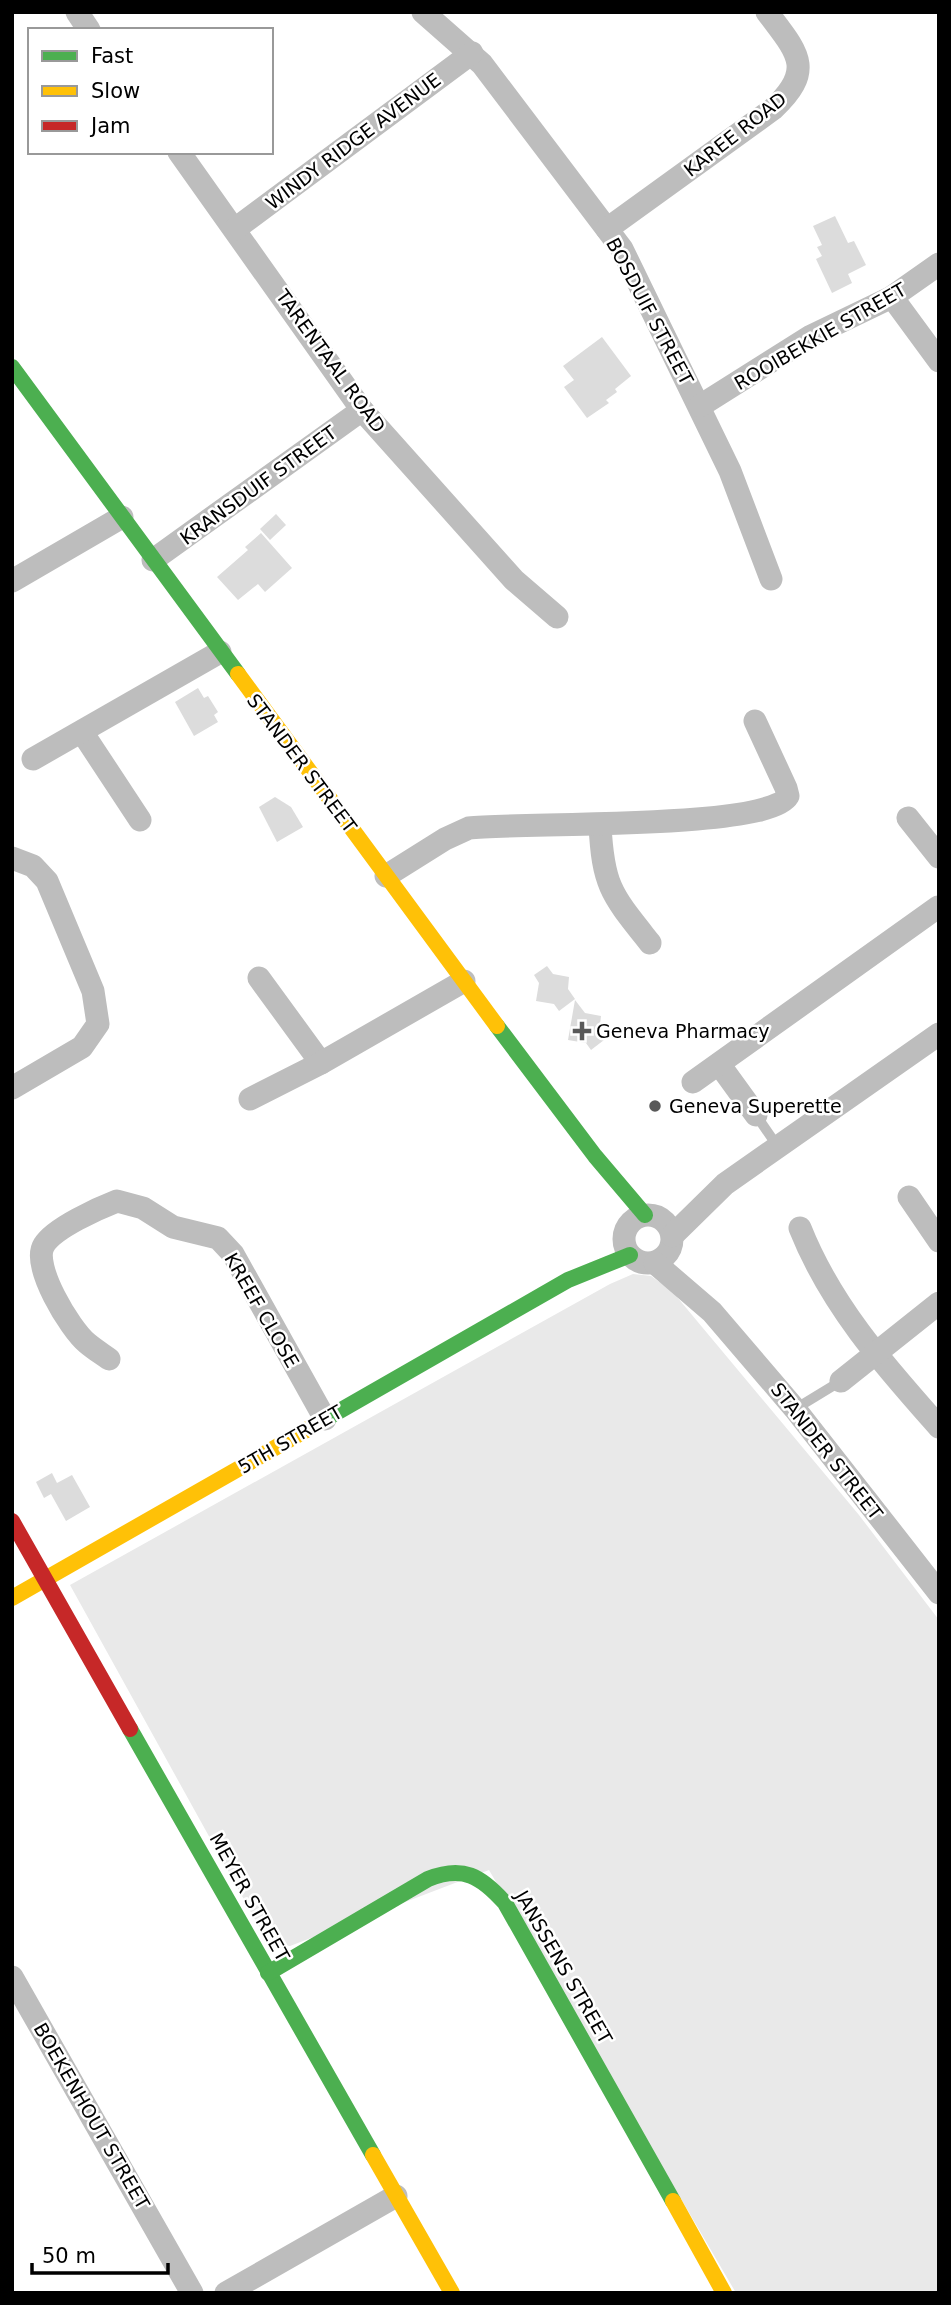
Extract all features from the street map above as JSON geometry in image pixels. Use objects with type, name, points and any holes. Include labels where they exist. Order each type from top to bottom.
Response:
[{"type":"street","points":[[77,12],[88,28]]},
{"type":"street","name":"BOSDUIF STREET","points":[[423,12],[471,53],[622,249],[730,471],[771,579]]},
{"type":"street","name":"KAREE ROAD","points":[[607,229],[773,109],[791,91],[800,75],[797,59],[789,42],[767,12]]},
{"type":"street","name":"WINDY RIDGE AVENUE","points":[[235,229],[471,53]]},
{"type":"street","name":"TARENTAAL ROAD","points":[[180,154],[362,410],[514,580],[556,617]]},
{"type":"street","name":"ROOIBEKKIE STREET","points":[[700,406],[811,337],[892,297],[939,264]]},
{"type":"street","points":[[892,297],[939,361]]},
{"type":"street","name":"STANDER STREET","points":[[12,367],[595,1156],[648,1237],[692,1279],[712,1312],[795,1409],[939,1594]]},
{"type":"street","name":"KRANSDUIF STREET","points":[[153,560],[362,410]]},
{"type":"street","points":[[12,581],[122,517]]},
{"type":"street","points":[[33,759],[220,652]]},
{"type":"street","points":[[386,876],[445,839],[469,828],[600,825],[738,814],[782,804],[788,796],[786,788],[755,721]]},
{"type":"street","points":[[82,732],[140,820]]},
{"type":"street","points":[[908,818],[939,857]]},
{"type":"street","points":[[600,825],[607,885],[650,943]]},
{"type":"street","points":[[12,1088],[82,1047],[98,1024],[93,991],[47,881],[20,860]]},
{"type":"street","points":[[693,1082],[939,907]]},
{"type":"street","points":[[258,978],[321,1063]]},
{"type":"street","points":[[250,1099],[321,1063],[464,981]]},
{"type":"street","points":[[648,1237],[939,1034]]},
{"type":"street","points":[[719,1063],[756,1115]]},
{"type":"street","points":[[909,1197],[939,1241]]},
{"type":"street","name":"KREEF CLOSE","points":[[109,1359],[86,1343],[69,1322],[41,1269],[40,1257],[43,1246],[51,1236],[117,1201],[144,1208],[173,1227],[218,1238],[233,1254],[325,1419]]},
{"type":"street","points":[[800,1228],[815,1265],[836,1301],[873,1353],[939,1427]]},
{"type":"street","name":"5TH STREET","points":[[12,1598],[648,1237]]},
{"type":"street","points":[[841,1381],[939,1303]]},
{"type":"street","name":"MEYER STREET","points":[[12,1521],[452,2293]]},
{"type":"street","name":"JANSSENS STREET","points":[[268,1973],[446,1870],[463,1870],[481,1878],[505,1903],[724,2293]]},
{"type":"street","name":"BOEKENHOUT STREET","points":[[12,1977],[192,2293]]},
{"type":"street","points":[[226,2293],[396,2196]]},
{"type":"lane","points":[[756,1115],[778,1147]]},
{"type":"lane","points":[[795,1409],[841,1381]]},
{"type":"shaded area","points":[[633,1274],[651,1276],[672,1291],[859,1515],[939,1620],[939,2293],[736,2293],[489,1870],[290,1946],[271,1943],[263,1934],[70,1585],[610,1284]]},
{"type":"building","points":[[835,216],[848,243],[854,241],[866,265],[848,274],[852,283],[832,293],[816,259],[822,256],[817,247],[822,245],[813,226]]},
{"type":"building","points":[[602,337],[631,376],[606,400],[609,403],[587,418],[564,387],[574,380],[563,366]]},
{"type":"building","points":[[276,514],[286,525],[270,540],[260,529]]},
{"type":"building","points":[[261,533],[292,568],[265,592],[258,584],[238,600],[217,577],[248,550],[245,547]]},
{"type":"building","points":[[198,688],[204,698],[208,696],[218,712],[214,715],[218,722],[194,736],[175,702]]},
{"type":"building","points":[[275,797],[291,807],[303,827],[277,842],[259,807]]},
{"type":"building","points":[[547,966],[553,974],[569,977],[568,989],[575,999],[559,1011],[554,1004],[536,1001],[539,983],[534,975]]},
{"type":"building","points":[[575,1000],[585,1013],[601,1016],[599,1033],[604,1040],[591,1050],[586,1043],[568,1040]]},
{"type":"building","points":[[52,1473],[57,1483],[72,1475],[90,1507],[66,1521],[51,1494],[44,1498],[36,1482]]},
{"type":"traffic: fast","points":[[12,367],[238,674]]},
{"type":"traffic: fast","points":[[497,1026],[595,1156],[645,1215]]},
{"type":"traffic: fast","points":[[315,1425],[568,1280],[630,1255]]},
{"type":"traffic: fast","points":[[130,1729],[373,2155]]},
{"type":"traffic: fast","points":[[268,1973],[428,1879],[461,1873],[479,1880],[505,1903],[673,2201]]},
{"type":"traffic: slow","points":[[238,674],[497,1026]]},
{"type":"traffic: slow","points":[[12,1598],[315,1425]]},
{"type":"traffic: slow","points":[[373,2155],[452,2293]]},
{"type":"traffic: slow","points":[[673,2201],[724,2293]]},
{"type":"traffic: jam","points":[[12,1521],[130,1729]]},
{"type":"place","name":"Geneva Pharmacy","points":[[582,1031]]},
{"type":"place","name":"Geneva Superette","points":[[655,1106]]}]
